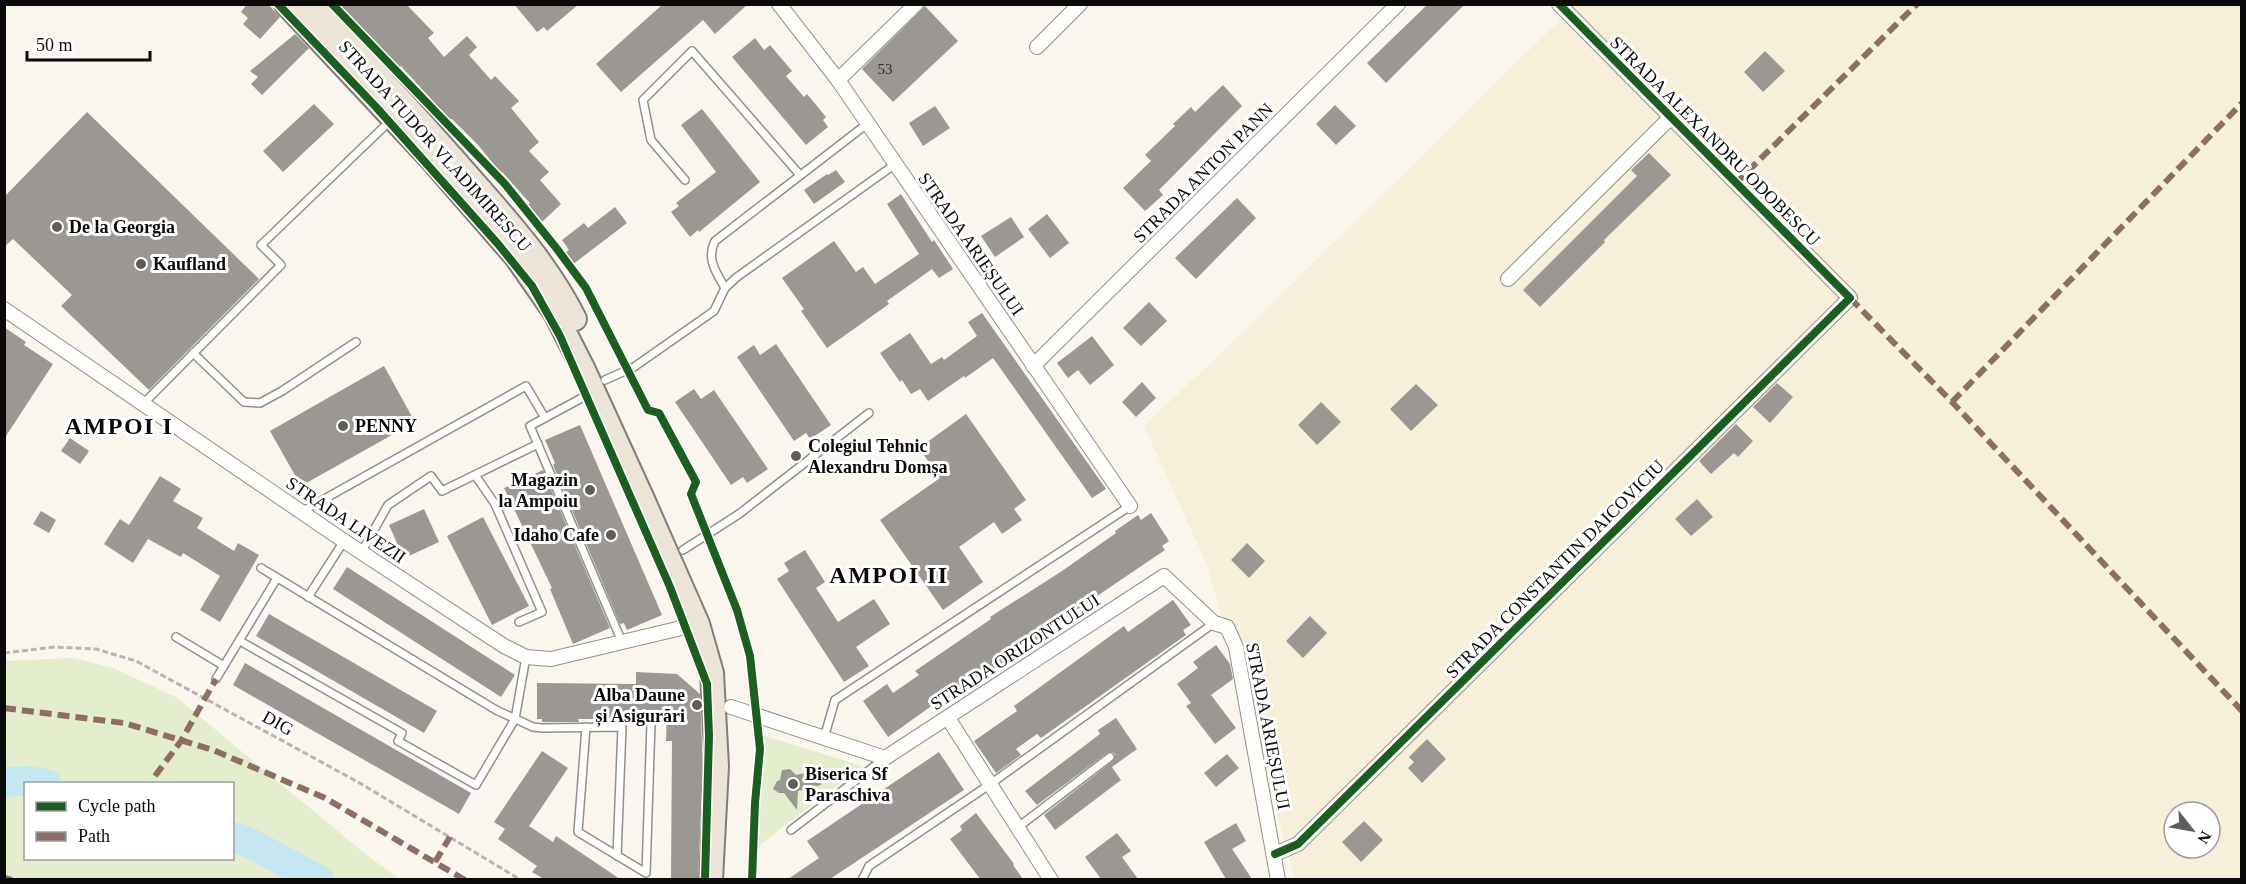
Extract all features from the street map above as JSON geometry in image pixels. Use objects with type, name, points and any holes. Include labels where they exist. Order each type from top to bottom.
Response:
[{"type":"main road","name":"STRADA TUDOR VLADIMIRESCU","points":[[286,4],[393,119],[530,275],[599,386],[683,550],[719,640],[726,667],[731,707],[731,764],[725,879]]},
{"type":"main road","name":"STRADA TUDOR VLADIMIRESCU","points":[[311,4],[394,93],[530,246],[567,304],[698,624],[712,673],[717,766],[711,879]]},
{"type":"street","name":"STRADA ARIEȘULUI","points":[[779,4],[838,80],[894,165],[1130,506]]},
{"type":"street","points":[[838,80],[916,4]]},
{"type":"street","points":[[1037,47],[1080,4]]},
{"type":"street","name":"STRADA ANTON PANN","points":[[1033,366],[1398,4]]},
{"type":"street","name":"STRADA ALEXANDRU ODOBESCU","points":[[1559,4],[1851,298]]},
{"type":"street","points":[[1508,279],[1670,118]]},
{"type":"street","name":"STRADA CONSTANTIN DAICOVICIU","points":[[1275,854],[1298,844],[1851,298]]},
{"type":"street","name":"STRADA LIVEZII","points":[[4,309],[361,553],[504,646],[526,657],[551,658],[698,624]]},
{"type":"street","name":"STRADA ARIEȘULUI","points":[[1164,576],[1214,623],[1227,627],[1236,647],[1278,879]]},
{"type":"street","name":"STRADA ORIZONTULUI","points":[[885,758],[1164,576]]},
{"type":"street","points":[[731,707],[885,758]]},
{"type":"street","points":[[948,718],[989,785],[1052,879]]},
{"type":"lane","points":[[685,180],[651,140],[644,100],[692,51],[800,175]]},
{"type":"lane","points":[[144,403],[281,265],[261,245],[393,119]]},
{"type":"lane","points":[[725,288],[712,265],[711,258],[715,241],[867,123]]},
{"type":"lane","points":[[622,642],[530,426],[634,367],[714,311],[725,288],[736,277],[894,165]]},
{"type":"lane","points":[[193,353],[244,402],[260,403],[356,342]]},
{"type":"lane","points":[[301,512],[526,386],[545,418]]},
{"type":"lane","points":[[683,550],[739,514],[869,413]]},
{"type":"lane","points":[[361,553],[388,505],[431,476],[442,492],[538,444]]},
{"type":"lane","points":[[475,475],[495,504],[542,612],[519,622]]},
{"type":"lane","points":[[824,738],[835,700],[1130,506]]},
{"type":"lane","points":[[308,597],[344,541]]},
{"type":"lane","points":[[261,568],[496,710],[515,719],[542,728],[622,727],[617,856]]},
{"type":"lane","points":[[216,679],[277,578]]},
{"type":"lane","points":[[862,879],[869,866],[989,785],[1214,623]]},
{"type":"lane","points":[[176,637],[224,666]]},
{"type":"lane","points":[[240,641],[402,733],[398,741],[476,785],[515,719],[526,657]]},
{"type":"lane","points":[[586,727],[578,832],[646,873],[651,723]]},
{"type":"lane","points":[[1017,828],[1110,757]]},
{"type":"lane","name":"STRADA ORIZONTULUI","points":[[791,830],[885,758]]},
{"type":"shaded area","points":[[1575,5],[2241,5],[2241,879],[1295,879],[1207,565],[1144,426],[1243,332]]},
{"type":"green space","points":[[73,658],[113,668],[176,697],[399,879],[5,879],[5,661]]},
{"type":"green space","points":[[765,736],[862,766],[757,847]]},
{"type":"building","points":[[247,4],[268,4],[280,17],[260,39],[243,24],[248,18],[241,12]]},
{"type":"building","points":[[335,4],[406,4],[434,33],[428,38],[444,57],[467,36],[477,47],[469,55],[491,80],[495,76],[519,101],[511,108],[539,142],[529,151],[549,172],[540,180],[561,204],[542,222],[527,205],[530,203],[478,145],[452,119],[450,120],[401,66],[398,69],[373,46]]},
{"type":"building","points":[[514,4],[579,4],[547,31],[544,27],[537,32]]},
{"type":"building","points":[[663,4],[748,4],[715,34],[703,20],[621,92],[596,64]]},
{"type":"building","points":[[1428,4],[1465,4],[1386,83],[1367,63]]},
{"type":"building","points":[[925,6],[958,41],[893,102],[862,69]]},
{"type":"building","points":[[295,34],[309,48],[262,95],[251,84],[258,77],[250,71]]},
{"type":"building","points":[[755,38],[764,50],[770,45],[792,71],[786,76],[804,97],[807,94],[826,117],[823,120],[828,127],[806,145],[732,57]]},
{"type":"building","points":[[1765,51],[1785,71],[1763,92],[1744,72]]},
{"type":"building","points":[[1223,85],[1242,106],[1159,190],[1163,195],[1145,211],[1123,188],[1151,161],[1145,155],[1175,126],[1173,124],[1191,107],[1195,112]]},
{"type":"building","points":[[314,104],[334,124],[283,172],[263,151]]},
{"type":"building","points":[[1335,105],[1356,126],[1336,145],[1316,124]]},
{"type":"building","points":[[935,106],[950,128],[923,146],[909,123]]},
{"type":"building","points":[[702,109],[760,182],[690,237],[671,212],[679,206],[676,203],[716,172],[681,125]]},
{"type":"building","name":"Kaufland","points":[[87,112],[259,279],[149,390],[61,306],[72,295],[13,239],[4,247],[4,197]]},
{"type":"building","points":[[1649,153],[1671,175],[1540,307],[1523,290],[1637,176],[1631,170]]},
{"type":"building","points":[[836,170],[845,182],[814,204],[804,190]]},
{"type":"building","points":[[901,194],[932,242],[934,240],[953,269],[939,278],[932,269],[887,301],[889,304],[827,348],[801,311],[804,309],[782,278],[834,241],[856,272],[863,267],[875,284],[919,254],[887,204]]},
{"type":"building","points":[[1237,198],[1256,218],[1196,279],[1175,258]]},
{"type":"building","points":[[615,207],[627,223],[572,265],[564,254],[569,250],[562,240],[584,223],[588,228]]},
{"type":"building","points":[[1047,214],[1069,243],[1050,258],[1028,229]]},
{"type":"building","points":[[1011,217],[1024,237],[995,257],[981,236]]},
{"type":"building","points":[[1149,302],[1167,321],[1141,346],[1123,328]]},
{"type":"building","points":[[982,313],[1106,489],[1092,498],[993,358],[928,401],[920,389],[911,394],[880,353],[910,333],[931,364],[942,357],[944,360],[977,336],[968,322]]},
{"type":"building","points":[[4,327],[26,342],[24,345],[53,364],[4,439]]},
{"type":"building","points":[[1092,336],[1114,365],[1090,385],[1078,370],[1068,378],[1057,363]]},
{"type":"building","points":[[776,344],[831,425],[810,439],[806,433],[794,441],[737,357],[754,345],[760,355]]},
{"type":"building","name":"PENNY","points":[[384,366],[415,422],[301,486],[270,431]]},
{"type":"building","points":[[1142,382],[1156,398],[1136,417],[1122,402]]},
{"type":"building","points":[[1777,383],[1793,397],[1770,423],[1753,407]]},
{"type":"building","points":[[1416,384],[1438,405],[1411,431],[1390,409]]},
{"type":"building","points":[[694,389],[701,399],[714,390],[768,469],[747,483],[743,477],[731,485],[675,402]]},
{"type":"building","points":[[1321,402],[1341,422],[1317,445],[1298,425]]},
{"type":"building","points":[[966,414],[1026,500],[1014,509],[1022,520],[1002,534],[994,522],[959,547],[983,582],[943,610],[880,520],[940,478],[919,448]]},
{"type":"building","points":[[1736,424],[1753,441],[1738,457],[1734,453],[1711,474],[1699,461]]},
{"type":"building","points":[[580,425],[662,615],[627,630],[624,623],[620,624],[553,465],[555,463],[545,440]]},
{"type":"building","points":[[70,438],[89,451],[80,464],[61,451]]},
{"type":"building","points":[[543,470],[610,628],[573,644],[550,589],[552,588],[504,488]]},
{"type":"building","points":[[160,476],[181,489],[173,501],[203,518],[197,528],[234,551],[238,543],[259,555],[220,622],[200,610],[220,576],[183,553],[181,557],[148,539],[133,563],[104,544],[120,519],[129,525]]},
{"type":"building","points":[[1697,499],[1713,517],[1691,536],[1675,519]]},
{"type":"building","points":[[424,509],[439,542],[398,561],[391,546],[397,543],[389,525]]},
{"type":"building","points":[[41,511],[56,520],[49,533],[33,524]]},
{"type":"building","points":[[1151,513],[1169,541],[1162,546],[1165,550],[1044,632],[1045,634],[1016,655],[939,705],[937,702],[888,737],[863,701],[887,684],[893,693],[919,675],[915,671],[991,619],[990,617],[1062,571],[1138,515],[1141,520]]},
{"type":"building","points":[[483,517],[529,606],[492,625],[447,536]]},
{"type":"building","points":[[1247,543],[1265,561],[1249,578],[1231,560]]},
{"type":"building","points":[[805,550],[825,582],[816,588],[838,622],[874,599],[890,624],[856,647],[869,666],[844,682],[777,579],[789,571],[784,563]]},
{"type":"building","points":[[347,567],[515,675],[501,697],[333,589]]},
{"type":"building","points":[[1173,600],[1191,625],[1183,630],[1186,635],[1041,738],[1037,734],[1016,749],[1021,755],[996,773],[974,741],[1017,711],[1014,706],[1124,626],[1128,632]]},
{"type":"building","points":[[269,614],[437,711],[424,733],[256,636]]},
{"type":"building","points":[[1310,616],[1327,633],[1303,658],[1286,641]]},
{"type":"building","points":[[1216,645],[1230,664],[1233,679],[1211,695],[1236,728],[1215,744],[1186,706],[1191,703],[1177,684],[1198,668],[1193,662]]},
{"type":"building","points":[[245,663],[471,793],[459,814],[233,685]]},
{"type":"building","points":[[636,672],[677,674],[700,694],[703,769],[698,879],[671,879],[672,741],[666,741],[667,711],[635,710],[635,719],[578,719],[579,722],[542,722],[542,719],[537,719],[537,683],[636,684]]},
{"type":"building","points":[[1116,718],[1137,749],[1112,767],[1121,780],[1055,830],[1044,815],[1113,761],[1115,754],[1107,753],[1037,805],[1025,791],[1100,734],[1098,730]]},
{"type":"building","points":[[1427,739],[1446,759],[1422,783],[1408,768],[1414,762],[1409,757]]},
{"type":"building","points":[[542,751],[568,768],[529,826],[553,842],[556,836],[620,879],[544,879],[532,872],[537,866],[498,839],[505,829],[494,822]]},
{"type":"building","points":[[939,752],[964,790],[830,879],[788,879],[819,858],[807,841]]},
{"type":"building","points":[[1227,754],[1239,768],[1216,787],[1204,773]]},
{"type":"building","points":[[790,769],[796,775],[818,770],[821,785],[798,791],[797,810],[784,793],[773,789],[780,780],[782,770]]},
{"type":"building","points":[[976,813],[1023,879],[980,879],[950,839],[962,830],[960,826]]},
{"type":"building","points":[[1364,821],[1383,840],[1361,862],[1342,842]]},
{"type":"building","points":[[1236,823],[1246,841],[1232,849],[1252,879],[1226,879],[1204,842]]},
{"type":"building","points":[[1117,833],[1131,851],[1122,857],[1138,879],[1101,879],[1085,857]]},
{"type":"waterway","points":[[4,782],[34,782]]},
{"type":"waterway","points":[[234,837],[319,880]]},
{"type":"marked path","points":[[1735,184],[1917,4]]},
{"type":"marked path","points":[[1952,402],[2242,103]]},
{"type":"marked path","points":[[1850,298],[1952,402],[2242,711]]},
{"type":"marked path","points":[[155,776],[181,741],[216,679]]},
{"type":"marked path","points":[[4,708],[124,723],[213,750],[325,798],[465,880]]},
{"type":"marked path","points":[[435,862],[450,837]]},
{"type":"marked path","points":[[4,878],[12,880]]},
{"type":"cycle path","points":[[278,4],[376,107],[498,244],[532,286],[560,336],[670,587],[707,684],[709,736],[705,880]]},
{"type":"cycle path","points":[[332,4],[505,184],[557,249],[586,288],[648,410],[659,413],[696,482],[691,494],[737,610],[750,656],[760,749],[752,880]]},
{"type":"cycle path","points":[[1275,854],[1298,844],[1850,298],[1559,4]]},
{"type":"place","name":"De la Georgia","points":[[57,227]]},
{"type":"place","name":"Kaufland","points":[[141,264]]},
{"type":"place","name":"PENNY","points":[[343,426]]},
{"type":"place","name":"Colegiul Tehnic Alexandru Domșa","points":[[796,456]]},
{"type":"place","name":"Magazin la Ampoiu","points":[[590,490]]},
{"type":"place","name":"Idaho Cafe","points":[[611,535]]},
{"type":"place","name":"Alba Daune și Asigurări","points":[[697,705]]},
{"type":"place","name":"Biserica Sf Paraschiva","points":[[793,784]]},
{"type":"district","name":"AMPOI I","points":[[119,426]]},
{"type":"district","name":"AMPOI II","points":[[889,575]]}]
